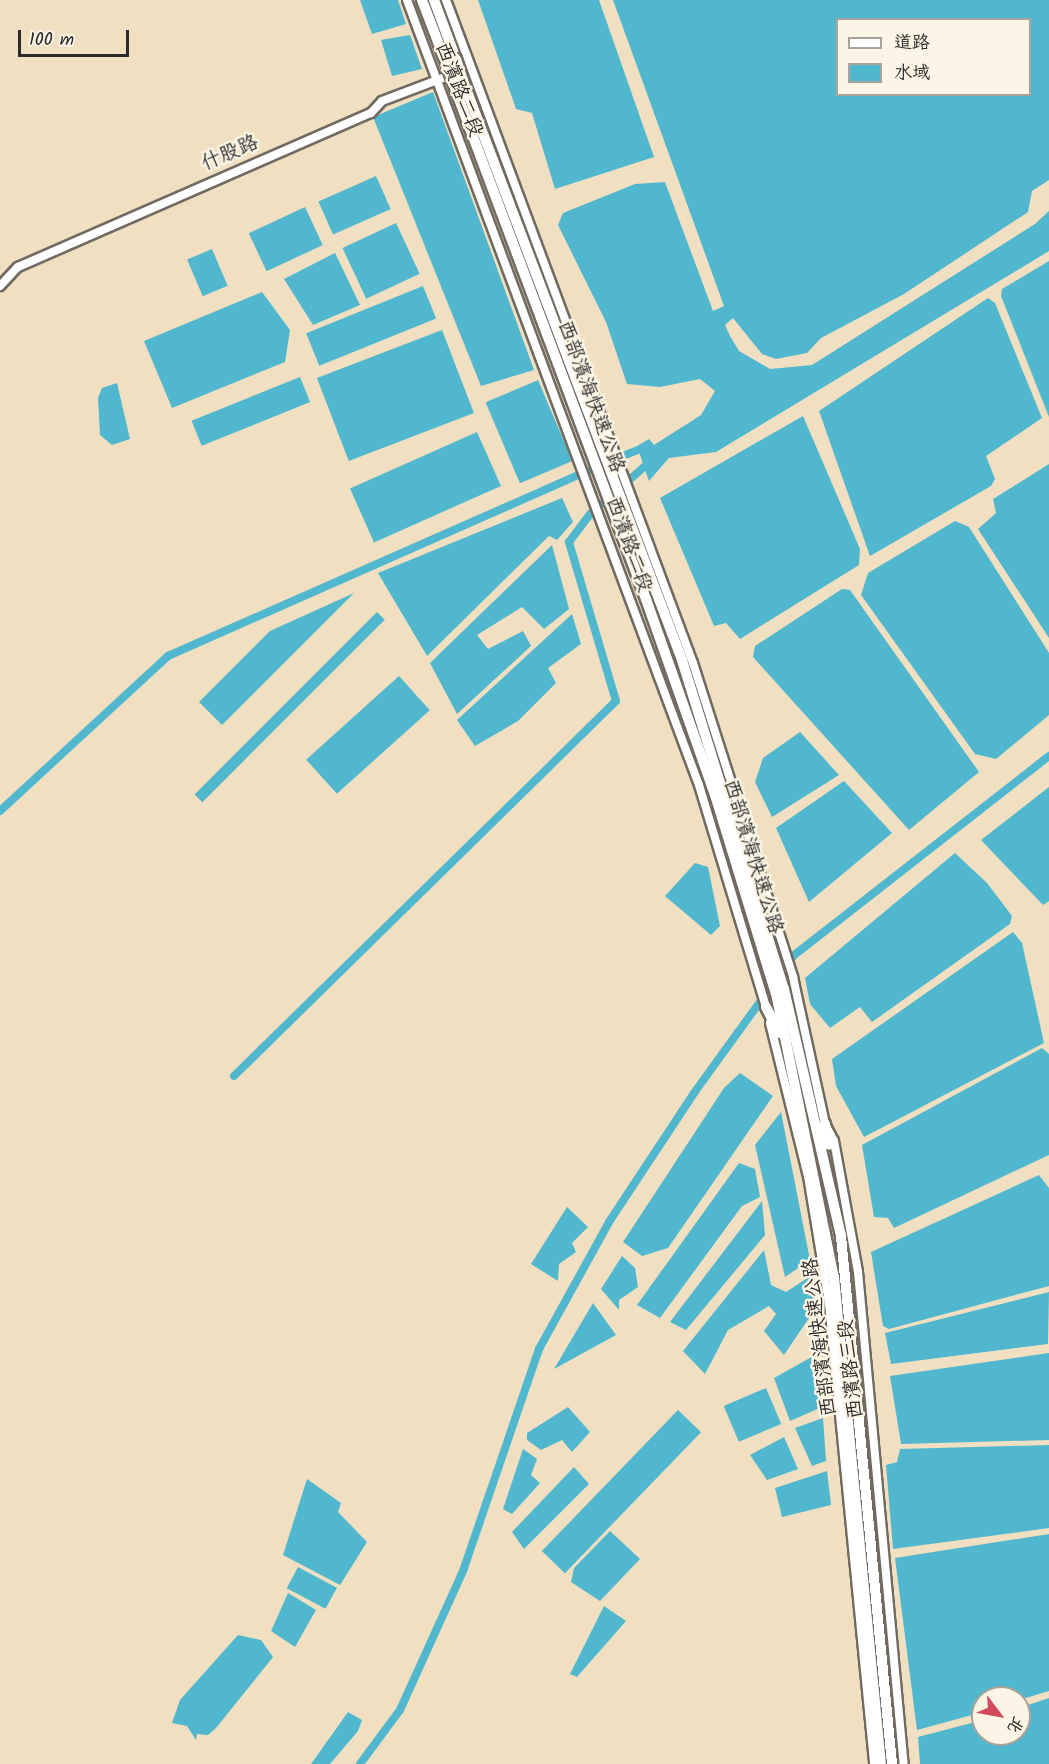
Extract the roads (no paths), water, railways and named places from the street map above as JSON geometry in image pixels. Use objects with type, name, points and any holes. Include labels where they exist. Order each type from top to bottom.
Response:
[{"type":"highway","name":"西部濱海快速公路","points":[[422,0],[451,61]]},
{"type":"highway","name":"西部濱海快速公路","points":[[434,0],[461,89],[605,457],[784,988],[842,1236],[891,1764]]},
{"type":"highway","name":"西部濱海快速公路","points":[[721,797],[765,963],[777,998],[818,1182],[846,1376],[881,1764]]},
{"type":"highway","points":[[766,1007],[778,1027],[818,1182]]},
{"type":"highway","points":[[825,1124],[843,1213],[842,1236]]},
{"type":"street","name":"西濱路二段","points":[[407,0],[699,785],[766,1007]]},
{"type":"street","name":"西濱路二段","points":[[446,0],[475,65],[605,457],[636,506],[728,766],[793,977]]},
{"type":"street","name":"什股路","points":[[0,286],[18,267],[371,113],[382,101],[475,65]]},
{"type":"street","name":"西濱路三段","points":[[793,977],[825,1124],[834,1141],[846,1198],[871,1377],[904,1764]]},
{"type":"street","name":"西濱路三段","points":[[766,1007],[808,1176],[829,1303],[874,1764]]},
{"type":"water","points":[[360,0],[398,0],[406,24],[372,34]]},
{"type":"water","points":[[478,0],[599,0],[654,157],[555,189],[532,113],[516,109]]},
{"type":"water","points":[[613,0],[1049,0],[1049,251],[716,452],[669,458],[649,481],[637,446],[649,439],[654,445],[701,415],[715,391],[700,379],[660,387],[627,384],[606,322],[558,225],[563,213],[635,184],[665,182],[713,311],[724,306]]},
{"type":"water","points":[[410,35],[422,69],[392,76],[381,40]]},
{"type":"water","points":[[433,92],[534,370],[481,386],[373,117]]},
{"type":"water","points":[[376,176],[391,209],[333,235],[318,202]]},
{"type":"water","points":[[305,207],[323,245],[267,271],[249,233]]},
{"type":"water","points":[[396,223],[420,274],[366,299],[343,248]]},
{"type":"water","points":[[212,249],[228,286],[203,296],[187,260]]},
{"type":"water","points":[[335,253],[360,305],[313,325],[284,279]]},
{"type":"water","points":[[1049,261],[1049,417],[1001,296],[1002,289]]},
{"type":"water","points":[[423,286],[436,318],[319,366],[306,333]]},
{"type":"water","points":[[262,292],[290,330],[285,362],[172,408],[144,341]]},
{"type":"water","points":[[988,298],[995,303],[1042,418],[986,456],[995,479],[991,486],[870,556],[819,411]]},
{"type":"water","points":[[442,330],[474,413],[349,461],[317,378]]},
{"type":"water","points":[[300,377],[310,402],[202,446],[192,421]]},
{"type":"water","points":[[538,380],[572,461],[520,483],[486,402]]},
{"type":"water","points":[[117,383],[130,439],[112,445],[100,435],[98,398],[102,388]]},
{"type":"water","points":[[803,416],[860,549],[859,565],[740,639],[726,623],[714,626],[660,498]]},
{"type":"water","points":[[477,432],[501,486],[374,542],[350,489]]},
{"type":"water","points":[[1049,464],[1049,638],[978,529],[996,513],[993,499]]},
{"type":"water","points":[[562,498],[573,522],[557,540],[549,536],[427,656],[378,573]]},
{"type":"water","points":[[955,521],[969,527],[1049,653],[1049,715],[996,759],[975,754],[861,595],[868,573]]},
{"type":"water","points":[[552,545],[569,609],[544,629],[522,607],[477,635],[488,649],[523,631],[531,646],[457,714],[430,663]]},
{"type":"water","points":[[842,589],[850,590],[979,772],[909,830],[753,657],[755,646]]},
{"type":"water","points":[[354,593],[222,725],[199,702],[270,631]]},
{"type":"water","points":[[377,612],[385,620],[202,802],[195,794]]},
{"type":"water","points":[[572,614],[581,644],[548,668],[556,683],[518,721],[475,746],[457,720]]},
{"type":"water","points":[[399,676],[430,710],[337,794],[306,760]]},
{"type":"water","points":[[800,732],[839,775],[772,817],[755,782],[763,758]]},
{"type":"water","points":[[844,781],[892,833],[809,902],[776,828]]},
{"type":"water","points":[[1049,787],[1049,901],[1043,905],[981,840]]},
{"type":"water","points":[[955,853],[987,883],[1012,916],[1010,924],[872,1022],[860,1007],[830,1028],[810,1004],[805,978]]},
{"type":"water","points":[[695,863],[708,867],[720,926],[711,935],[665,896]]},
{"type":"water","points":[[1013,932],[1022,943],[1044,1043],[864,1137],[836,1086],[832,1059]]},
{"type":"water","points":[[1042,1048],[1049,1054],[1049,1155],[894,1228],[888,1218],[874,1217],[862,1145]]},
{"type":"water","points":[[740,1073],[773,1096],[668,1248],[642,1256],[623,1242],[724,1088]]},
{"type":"water","points":[[781,1112],[810,1260],[785,1277],[755,1145]]},
{"type":"water","points":[[739,1163],[755,1169],[760,1197],[742,1206],[660,1318],[637,1305]]},
{"type":"water","points":[[1039,1175],[1049,1188],[1049,1286],[889,1329],[883,1326],[871,1252]]},
{"type":"water","points":[[762,1201],[765,1235],[686,1330],[670,1322]]},
{"type":"water","points":[[567,1207],[588,1227],[572,1243],[576,1252],[559,1264],[558,1281],[531,1264]]},
{"type":"water","points":[[764,1250],[771,1285],[786,1292],[812,1275],[817,1306],[784,1355],[764,1331],[776,1314],[769,1306],[728,1330],[705,1374],[683,1351]]},
{"type":"water","points":[[622,1256],[635,1268],[638,1287],[619,1300],[619,1310],[601,1289]]},
{"type":"water","points":[[1049,1292],[1048,1344],[891,1364],[885,1333]]},
{"type":"water","points":[[593,1303],[616,1335],[554,1369]]},
{"type":"water","points":[[1049,1353],[1049,1440],[901,1444],[890,1376]]},
{"type":"water","points":[[817,1354],[822,1407],[790,1421],[774,1378]]},
{"type":"water","points":[[766,1388],[781,1424],[739,1442],[724,1406]]},
{"type":"water","points":[[568,1407],[590,1432],[572,1452],[562,1440],[541,1450],[527,1440],[527,1433]]},
{"type":"water","points":[[678,1410],[701,1432],[565,1573],[542,1551]]},
{"type":"water","points":[[823,1418],[826,1461],[812,1466],[795,1428]]},
{"type":"water","points":[[784,1437],[798,1469],[767,1480],[750,1455]]},
{"type":"water","points":[[1049,1445],[1049,1528],[893,1549],[886,1465],[897,1462],[900,1449]]},
{"type":"water","points":[[523,1449],[537,1459],[531,1475],[540,1483],[512,1514],[503,1509]]},
{"type":"water","points":[[574,1467],[589,1484],[524,1549],[512,1532]]},
{"type":"water","points":[[827,1471],[831,1505],[782,1517],[775,1488]]},
{"type":"water","points":[[307,1479],[341,1503],[338,1512],[367,1542],[340,1585],[283,1555]]},
{"type":"water","points":[[610,1531],[640,1559],[600,1601],[571,1582],[574,1568]]},
{"type":"water","points":[[1049,1534],[1049,1691],[1031,1696],[1031,1686],[971,1686],[971,1715],[917,1730],[895,1558]]},
{"type":"water","points":[[298,1567],[337,1588],[326,1609],[287,1588]]},
{"type":"water","points":[[288,1593],[316,1610],[295,1647],[271,1631]]},
{"type":"water","points":[[604,1606],[626,1621],[577,1677],[570,1674]]},
{"type":"water","points":[[238,1635],[261,1640],[273,1657],[216,1728],[208,1735],[197,1734],[196,1740],[187,1726],[172,1723],[180,1700]]},
{"type":"water","points":[[1049,1698],[1049,1764],[920,1764],[918,1737],[971,1723],[971,1746],[1031,1746],[1031,1704]]},
{"type":"water","points":[[348,1712],[362,1720],[358,1731],[330,1764],[311,1764]]},
{"type":"waterway","points":[[613,460],[638,450]]},
{"type":"waterway","points":[[0,811],[168,656],[599,466]]},
{"type":"waterway","points":[[234,1076],[616,701],[569,542],[590,514],[644,467]]},
{"type":"waterway","points":[[360,1764],[400,1710],[463,1571],[539,1349],[609,1222],[694,1093],[793,956],[1049,756]]}]
